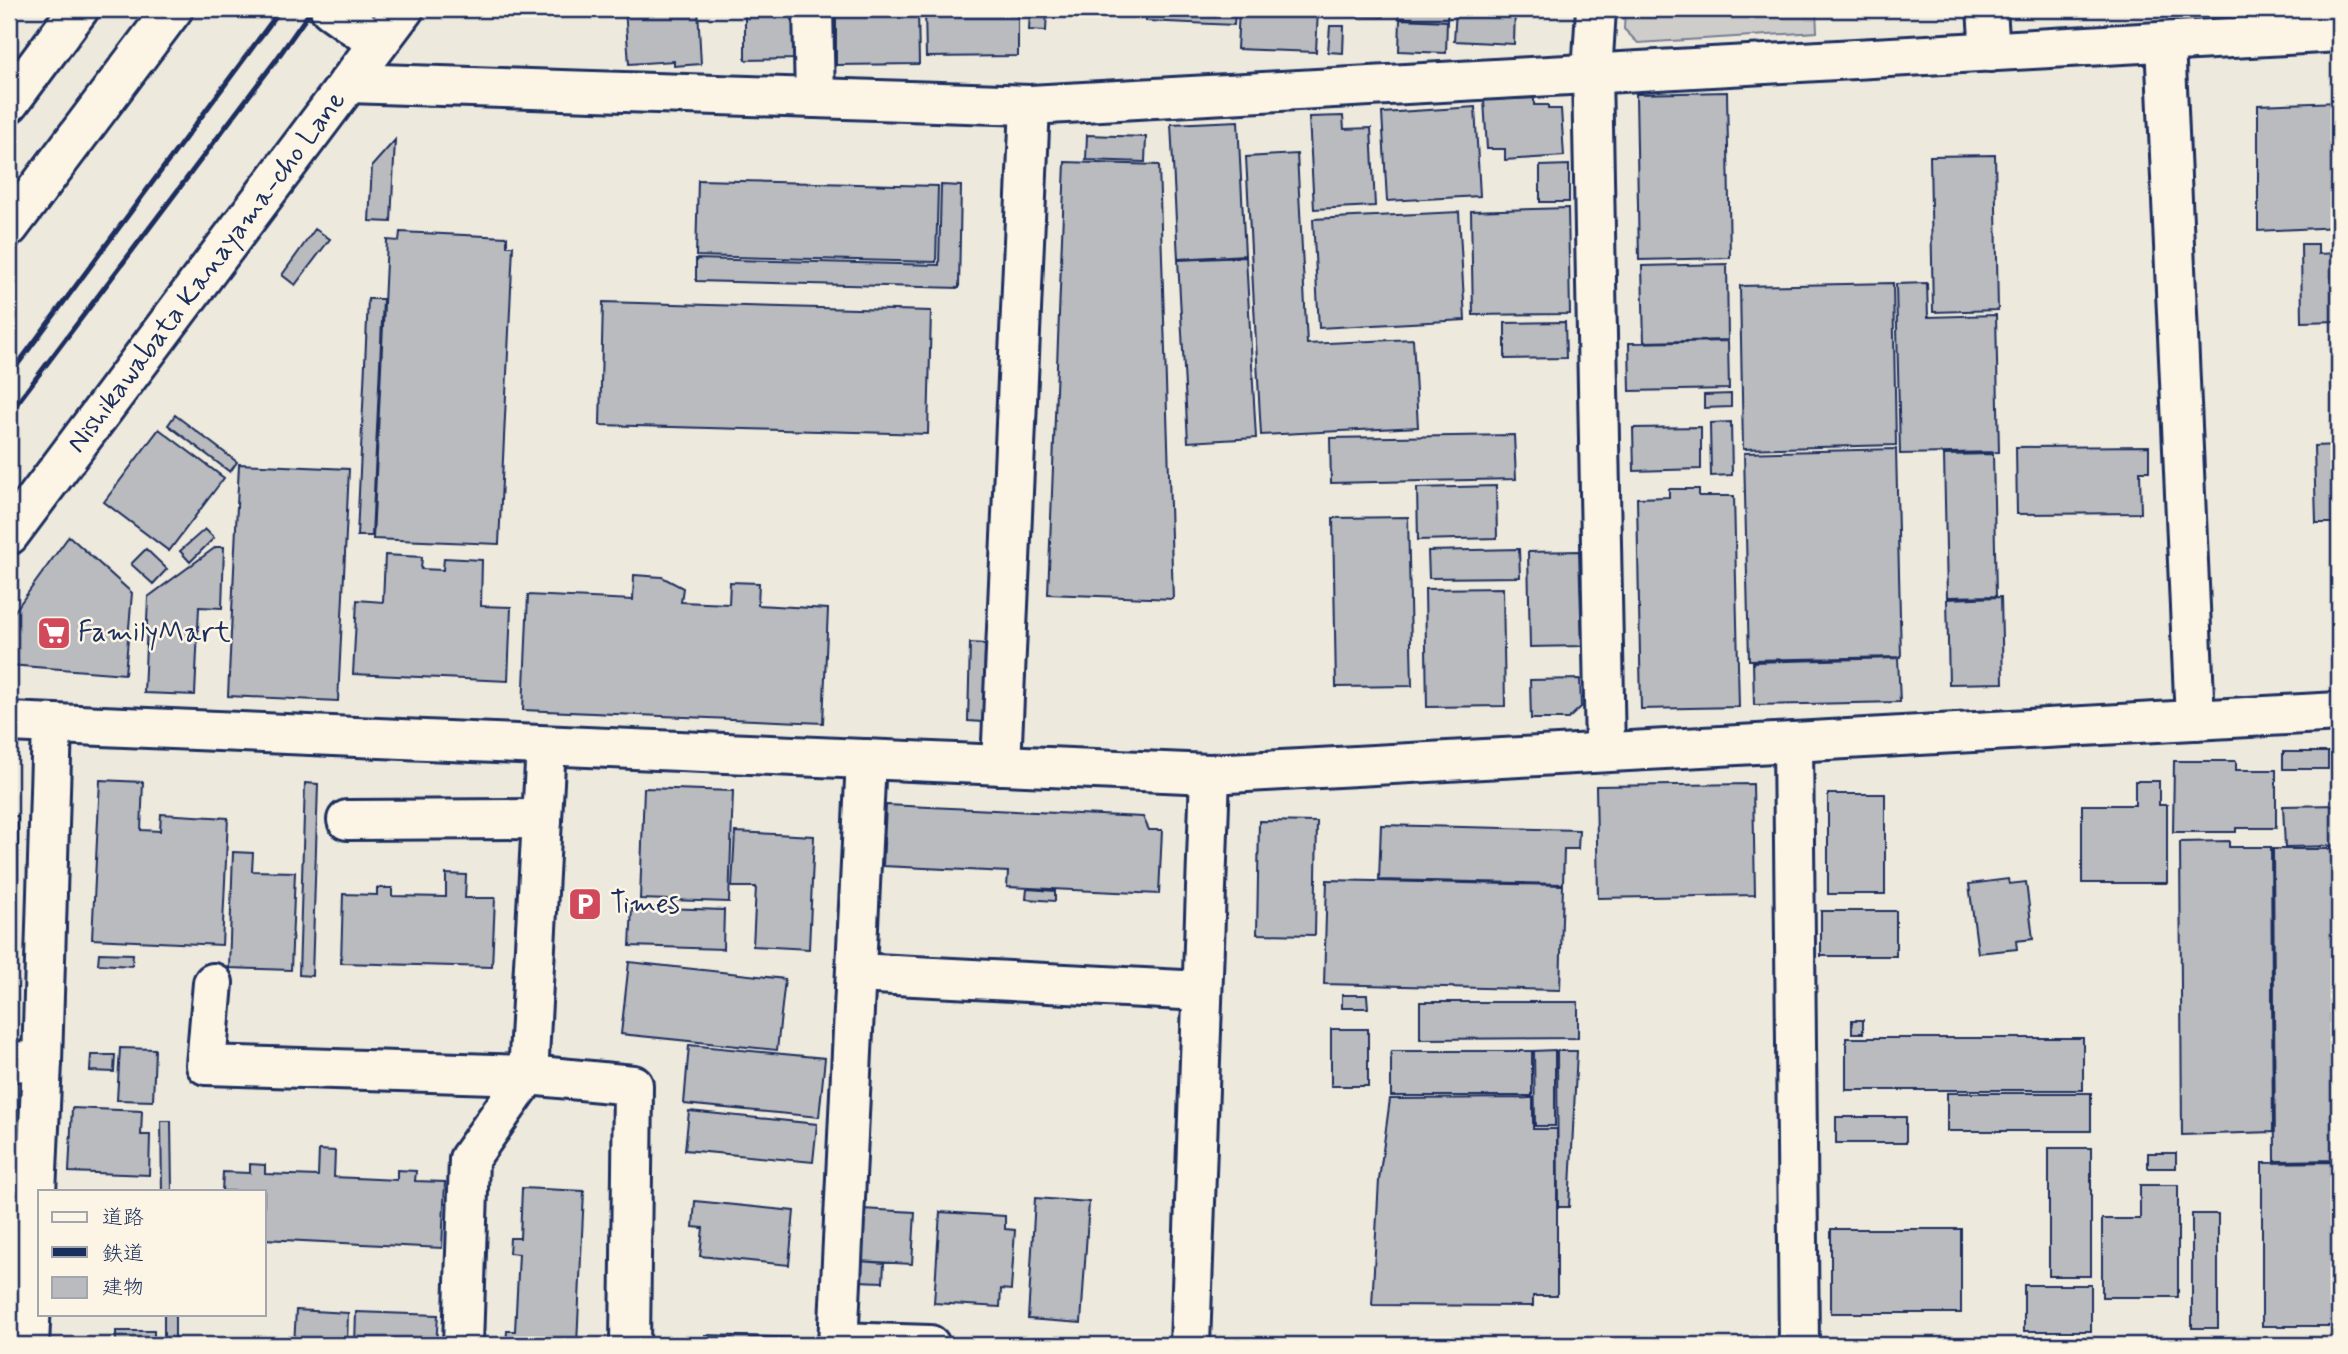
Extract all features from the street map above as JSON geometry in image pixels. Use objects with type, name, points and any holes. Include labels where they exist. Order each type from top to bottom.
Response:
[{"type":"street","points":[[9,103],[79,9]]},
{"type":"street","points":[[9,227],[173,9]]},
{"type":"street","points":[[330,9],[378,43]]},
{"type":"street","name":"Nishikawabata Kanayama-cho Lane","points":[[9,535],[404,9]]},
{"type":"street","points":[[813,9],[815,98]]},
{"type":"street","points":[[1596,9],[1592,74],[1605,752]]},
{"type":"street","points":[[1987,9],[1990,52]]},
{"type":"street","points":[[348,83],[1030,105],[2339,32]]},
{"type":"street","points":[[2165,42],[2195,720]]},
{"type":"street","points":[[1001,765],[1030,105]]},
{"type":"street","points":[[9,722],[1210,774],[2339,712]]},
{"type":"street","points":[[29,1345],[26,1062],[52,724]]},
{"type":"street","points":[[1793,742],[1799,1345]]},
{"type":"street","points":[[463,1345],[469,1159],[528,1075],[546,746]]},
{"type":"street","points":[[866,759],[839,1343],[930,1345]]},
{"type":"street","points":[[1189,1345],[1210,774]]},
{"type":"street","points":[[347,820],[542,819]]},
{"type":"street","points":[[856,973],[1202,991]]},
{"type":"street","points":[[213,983],[206,1065],[528,1075],[633,1085],[630,1345]]},
{"type":"shaded area","points":[[1625,9],[1816,9],[1817,32],[1638,43],[1624,29]]},
{"type":"building","points":[[625,9],[698,9],[701,64],[674,66],[674,61],[629,64]]},
{"type":"building","points":[[745,9],[797,9],[798,59],[745,60]]},
{"type":"building","points":[[836,9],[918,9],[919,64],[836,65]]},
{"type":"building","points":[[925,9],[1018,9],[1018,56],[926,57]]},
{"type":"building","points":[[1030,9],[1047,9],[1046,31],[1029,30]]},
{"type":"building","points":[[1146,9],[1235,9],[1234,25],[1146,21]]},
{"type":"building","points":[[1239,9],[1318,9],[1316,52],[1237,49]]},
{"type":"building","points":[[1332,9],[1383,9],[1383,17],[1332,15]]},
{"type":"building","points":[[1399,9],[1448,9],[1447,21],[1399,18]]},
{"type":"building","points":[[1456,9],[1515,9],[1514,44],[1454,41]]},
{"type":"building","points":[[1400,19],[1447,21],[1446,53],[1399,51]]},
{"type":"building","points":[[1330,26],[1344,26],[1343,53],[1328,52]]},
{"type":"building","points":[[1727,92],[1730,258],[1639,260],[1636,94]]},
{"type":"building","points":[[1534,98],[1534,105],[1561,109],[1564,156],[1505,160],[1505,149],[1487,149],[1484,100]]},
{"type":"building","points":[[2339,102],[2339,227],[2258,231],[2258,105]]},
{"type":"building","points":[[1475,107],[1480,196],[1387,201],[1382,113]]},
{"type":"building","points":[[1343,116],[1344,129],[1371,128],[1375,206],[1314,209],[1309,117]]},
{"type":"building","points":[[1238,121],[1245,255],[1178,259],[1171,124]]},
{"type":"building","points":[[1087,135],[1146,137],[1145,162],[1086,160]]},
{"type":"building","points":[[395,140],[391,222],[369,221],[372,166]]},
{"type":"building","points":[[1297,154],[1307,344],[1413,339],[1418,427],[1261,435],[1246,157]]},
{"type":"building","points":[[1995,155],[1998,310],[1933,312],[1930,156]]},
{"type":"building","points":[[1065,162],[1159,165],[1173,599],[1048,594]]},
{"type":"building","points":[[1569,165],[1569,202],[1540,202],[1540,166]]},
{"type":"building","points":[[698,180],[938,186],[936,262],[696,256]]},
{"type":"building","points":[[941,185],[961,186],[959,288],[696,281],[696,259],[939,265]]},
{"type":"building","points":[[1568,208],[1570,314],[1473,315],[1471,211]]},
{"type":"building","points":[[1459,212],[1465,320],[1319,328],[1313,219]]},
{"type":"building","points":[[315,229],[330,239],[295,285],[282,275]]},
{"type":"building","points":[[400,232],[507,237],[507,246],[513,246],[499,544],[373,539],[387,240],[399,241]]},
{"type":"building","points":[[2301,244],[2318,244],[2318,254],[2339,253],[2339,321],[2302,322]]},
{"type":"building","points":[[1246,257],[1256,438],[1188,442],[1178,260]]},
{"type":"building","points":[[1727,264],[1728,340],[1644,342],[1642,266]]},
{"type":"building","points":[[1893,283],[1896,445],[1743,449],[1740,286]]},
{"type":"building","points":[[1927,283],[1928,317],[1996,315],[1999,452],[1900,454],[1896,284]]},
{"type":"building","points":[[368,299],[383,299],[372,536],[357,536]]},
{"type":"building","points":[[603,302],[931,311],[928,434],[600,425]]},
{"type":"building","points":[[1565,322],[1566,358],[1505,359],[1505,323]]},
{"type":"building","points":[[1728,341],[1729,389],[1630,391],[1629,343]]},
{"type":"building","points":[[1731,394],[1731,407],[1704,408],[1704,395]]},
{"type":"building","points":[[175,415],[237,462],[230,472],[168,425]]},
{"type":"building","points":[[1731,422],[1732,475],[1711,476],[1710,423]]},
{"type":"building","points":[[1701,427],[1701,469],[1634,471],[1633,428]]},
{"type":"building","points":[[159,429],[224,478],[169,551],[104,502]]},
{"type":"building","points":[[1514,435],[1516,479],[1331,483],[1330,438]]},
{"type":"building","points":[[2339,445],[2339,523],[2316,523],[2314,446]]},
{"type":"building","points":[[2149,446],[2149,471],[2140,471],[2141,513],[2017,514],[2016,447]]},
{"type":"building","points":[[1896,449],[1901,657],[1749,660],[1744,453]]},
{"type":"building","points":[[1993,454],[1996,596],[1947,597],[1944,455]]},
{"type":"building","points":[[239,464],[349,469],[338,701],[228,696]]},
{"type":"building","points":[[1496,486],[1497,538],[1418,540],[1417,488]]},
{"type":"building","points":[[1669,489],[1699,489],[1699,496],[1734,496],[1739,707],[1641,709],[1637,498],[1669,497]]},
{"type":"building","points":[[1408,517],[1412,686],[1336,687],[1333,518]]},
{"type":"building","points":[[205,529],[214,538],[190,562],[180,551]]},
{"type":"building","points":[[69,536],[132,593],[125,674],[9,665],[9,619]]},
{"type":"building","points":[[216,547],[224,547],[222,608],[199,607],[195,695],[144,693],[148,597]]},
{"type":"building","points":[[146,549],[167,569],[153,584],[131,564]]},
{"type":"building","points":[[1519,549],[1520,577],[1429,578],[1428,551]]},
{"type":"building","points":[[1579,551],[1582,646],[1530,647],[1528,552]]},
{"type":"building","points":[[385,555],[422,557],[421,569],[443,570],[444,558],[482,560],[481,606],[511,607],[508,681],[353,674],[357,600],[383,602]]},
{"type":"building","points":[[634,575],[662,577],[683,588],[681,602],[729,604],[730,582],[759,583],[758,605],[828,609],[823,723],[523,710],[528,595],[633,600]]},
{"type":"building","points":[[1503,588],[1505,706],[1427,707],[1425,589]]},
{"type":"building","points":[[2001,597],[2003,683],[1949,684],[1947,599]]},
{"type":"building","points":[[970,643],[985,644],[983,722],[968,721]]},
{"type":"building","points":[[1898,658],[1900,702],[1754,705],[1753,662]]},
{"type":"building","points":[[1580,679],[1581,707],[1568,719],[1531,719],[1530,680]]},
{"type":"building","points":[[2283,752],[2328,752],[2328,769],[2283,769]]},
{"type":"building","points":[[2174,761],[2236,761],[2236,770],[2276,770],[2276,828],[2236,828],[2236,832],[2173,832]]},
{"type":"building","points":[[100,780],[143,782],[141,830],[160,831],[161,814],[228,818],[222,945],[92,939]]},
{"type":"building","points":[[2135,781],[2159,781],[2159,805],[2167,805],[2167,883],[2082,883],[2082,805],[2135,805]]},
{"type":"building","points":[[305,783],[318,784],[312,976],[299,975]]},
{"type":"building","points":[[1753,784],[1755,895],[1598,898],[1596,786]]},
{"type":"building","points":[[644,788],[733,791],[729,902],[640,899]]},
{"type":"building","points":[[1828,794],[1885,794],[1885,894],[1828,894]]},
{"type":"building","points":[[886,805],[1143,817],[1149,830],[1162,830],[1159,894],[1007,887],[1008,872],[883,866]]},
{"type":"building","points":[[2339,805],[2339,846],[2285,847],[2283,806]]},
{"type":"building","points":[[9,816],[18,816],[18,883],[9,883]]},
{"type":"building","points":[[1259,821],[1317,822],[1315,935],[1257,934]]},
{"type":"building","points":[[1381,825],[1579,830],[1578,849],[1564,849],[1563,884],[1379,880]]},
{"type":"building","points":[[735,832],[814,836],[809,949],[753,946],[756,887],[732,887]]},
{"type":"building","points":[[2229,841],[2229,847],[2271,847],[2273,1132],[2182,1135],[2180,842]]},
{"type":"building","points":[[2273,849],[2339,849],[2339,1160],[2275,1161]]},
{"type":"building","points":[[233,852],[253,853],[252,871],[295,872],[291,970],[229,968]]},
{"type":"building","points":[[446,874],[466,875],[465,898],[495,898],[492,967],[341,963],[343,894],[377,895],[377,888],[392,888],[392,896],[446,897]]},
{"type":"building","points":[[2008,879],[2009,884],[2026,882],[2033,939],[2016,941],[2017,949],[1978,953],[1969,884]]},
{"type":"building","points":[[1327,880],[1563,885],[1560,990],[1324,984]]},
{"type":"building","points":[[1027,889],[1055,891],[1055,901],[1026,899]]},
{"type":"building","points":[[632,907],[724,910],[723,949],[630,946]]},
{"type":"building","points":[[1821,911],[1896,911],[1896,956],[1821,956]]},
{"type":"building","points":[[99,953],[133,954],[132,966],[98,964]]},
{"type":"building","points":[[629,962],[785,979],[777,1050],[621,1034]]},
{"type":"building","points":[[1342,995],[1367,995],[1368,1008],[1342,1008]]},
{"type":"building","points":[[1420,1002],[1578,1002],[1578,1038],[1420,1039]]},
{"type":"building","points":[[1852,1020],[1863,1020],[1863,1033],[1852,1033]]},
{"type":"building","points":[[1331,1029],[1368,1029],[1368,1086],[1331,1086]]},
{"type":"building","points":[[1846,1038],[2083,1038],[2083,1090],[1846,1090]]},
{"type":"building","points":[[689,1045],[825,1058],[819,1117],[684,1104]]},
{"type":"building","points":[[120,1048],[155,1049],[153,1101],[117,1100]]},
{"type":"building","points":[[1555,1050],[1555,1126],[1535,1126],[1534,1051]]},
{"type":"building","points":[[1391,1051],[1532,1051],[1532,1096],[1391,1096]]},
{"type":"building","points":[[1557,1051],[1577,1051],[1569,1207],[1558,1207]]},
{"type":"building","points":[[91,1055],[115,1055],[114,1072],[90,1071]]},
{"type":"building","points":[[1947,1093],[2091,1093],[2091,1131],[1947,1131]]},
{"type":"building","points":[[1533,1098],[1533,1129],[1557,1129],[1557,1296],[1533,1296],[1533,1306],[1372,1305],[1379,1180],[1390,1099]]},
{"type":"building","points":[[72,1108],[142,1111],[141,1135],[150,1135],[149,1175],[69,1172]]},
{"type":"building","points":[[689,1111],[817,1124],[813,1162],[685,1150]]},
{"type":"building","points":[[1836,1117],[1906,1117],[1906,1143],[1836,1143]]},
{"type":"building","points":[[161,1121],[171,1121],[172,1190],[162,1190]]},
{"type":"building","points":[[2049,1148],[2091,1148],[2091,1276],[2049,1276]]},
{"type":"building","points":[[319,1150],[335,1151],[334,1177],[397,1180],[397,1170],[416,1171],[415,1181],[445,1182],[442,1248],[266,1239],[266,1190],[222,1190],[223,1172],[250,1173],[250,1164],[265,1165],[265,1174],[318,1176]]},
{"type":"building","points":[[2148,1153],[2176,1153],[2176,1168],[2148,1168]]},
{"type":"building","points":[[2339,1162],[2339,1326],[2262,1326],[2262,1163]]},
{"type":"building","points":[[2140,1185],[2178,1185],[2178,1297],[2102,1297],[2102,1219],[2140,1219]]},
{"type":"building","points":[[522,1188],[584,1191],[577,1345],[506,1345],[507,1331],[515,1331],[519,1254],[509,1253],[510,1238],[520,1238]]},
{"type":"building","points":[[1035,1198],[1089,1202],[1081,1323],[1028,1319]]},
{"type":"building","points":[[695,1201],[794,1211],[789,1265],[700,1256],[703,1228],[693,1227]]},
{"type":"building","points":[[862,1209],[915,1212],[912,1264],[858,1261]]},
{"type":"building","points":[[940,1212],[1005,1216],[1005,1229],[1015,1230],[1011,1290],[1001,1289],[1000,1307],[934,1303]]},
{"type":"building","points":[[2192,1214],[2218,1214],[2218,1328],[2192,1328]]},
{"type":"building","points":[[1831,1229],[1961,1229],[1961,1313],[1831,1313]]},
{"type":"building","points":[[858,1261],[884,1263],[883,1282],[857,1281]]},
{"type":"building","points":[[2024,1285],[2091,1285],[2091,1331],[2024,1331]]},
{"type":"building","points":[[296,1310],[348,1313],[347,1345],[294,1345]]},
{"type":"building","points":[[356,1312],[438,1315],[436,1345],[355,1345]]},
{"type":"building","points":[[164,1316],[175,1316],[175,1345],[164,1345]]},
{"type":"building","points":[[116,1331],[154,1331],[154,1345],[116,1345]]},
{"type":"building","points":[[705,1335],[811,1338],[811,1345],[705,1345]]},
{"type":"railway","points":[[9,376],[281,9]]},
{"type":"railway","points":[[9,414],[312,9]]},
{"type":"place","name":"FamilyMart","points":[[54,633]]},
{"type":"place","name":"Times","points":[[585,904]]}]
